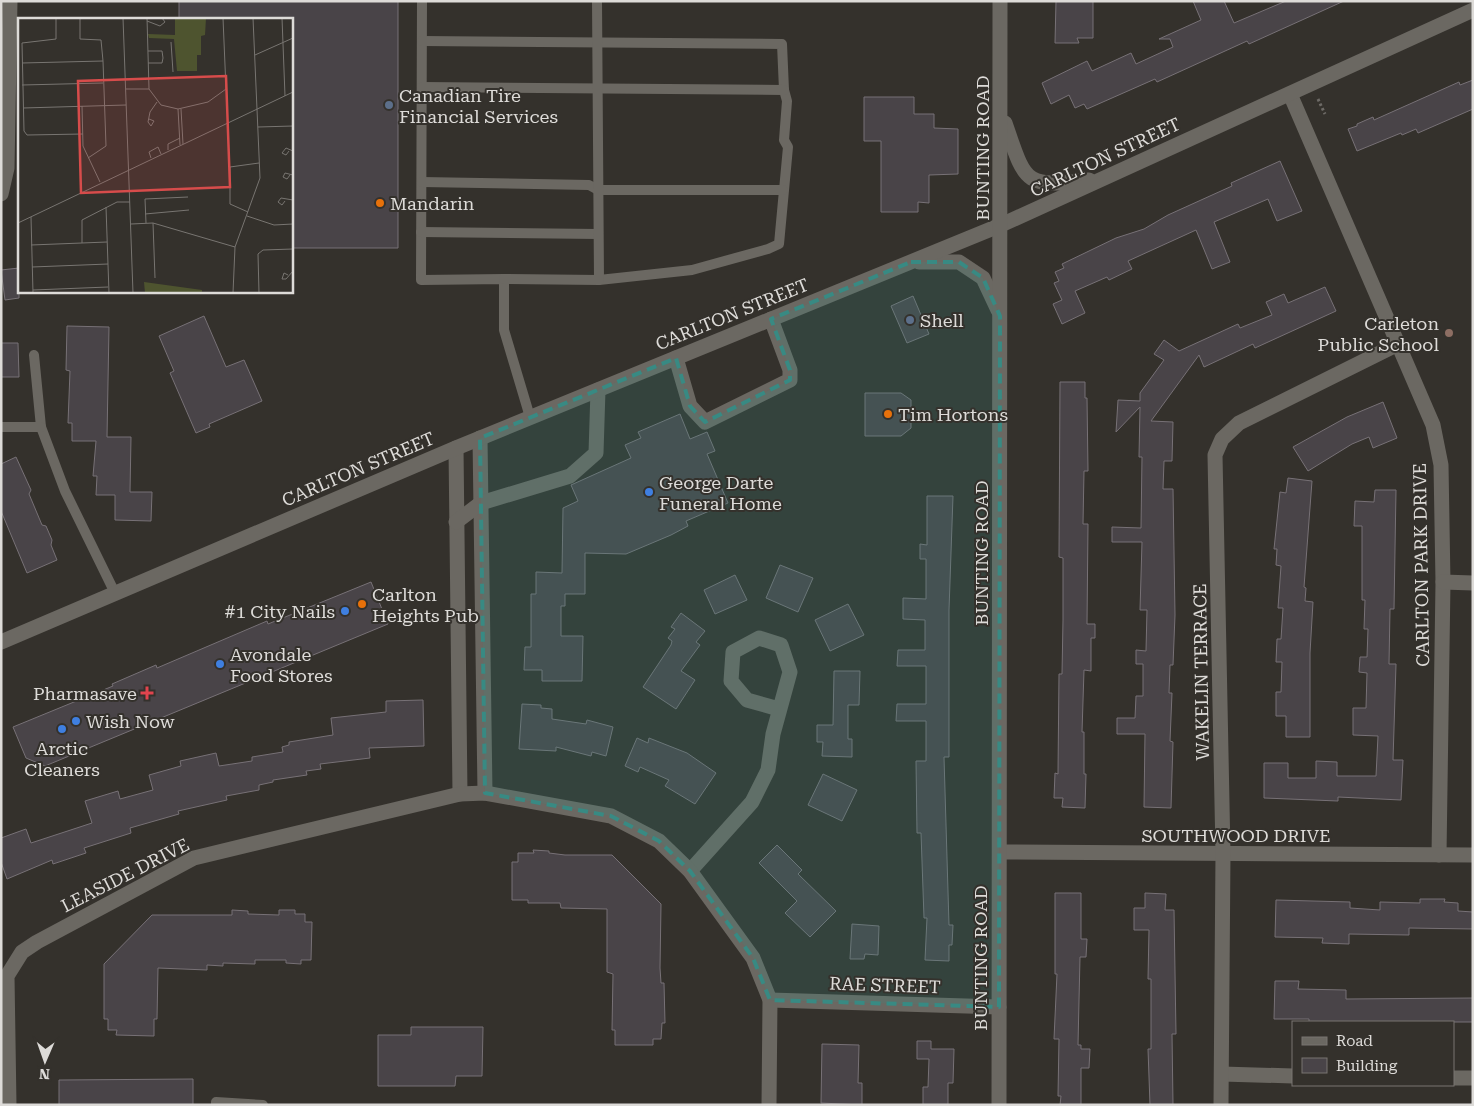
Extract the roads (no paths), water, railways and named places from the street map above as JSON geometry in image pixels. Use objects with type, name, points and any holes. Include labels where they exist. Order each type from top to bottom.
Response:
[{"type":"street","points":[[1,194],[7,168],[10,1]]},
{"type":"street","name":"BUNTING ROAD","points":[[999,1105],[1000,1]]},
{"type":"street","name":"CARLTON STREET","points":[[1,642],[456,448],[1001,225],[1473,10]]},
{"type":"street","name":"CARLTON PARK DRIVE","points":[[1290,94],[1396,345],[1432,425],[1441,465],[1443,582],[1439,855]]},
{"type":"street","points":[[1001,110],[1020,166],[1033,180],[1051,185],[1103,178]]},
{"type":"street","points":[[911,262],[959,262],[983,278],[1000,316]]},
{"type":"street","points":[[676,358],[690,406],[705,422],[790,380],[790,370],[771,319]]},
{"type":"street","name":"WAKELIN TERRACE","points":[[1221,1105],[1223,854],[1216,455],[1222,439],[1239,424],[1396,345]]},
{"type":"street","points":[[456,522],[481,504],[570,476],[596,453],[598,390]]},
{"type":"street","points":[[480,438],[485,793]]},
{"type":"street","points":[[456,448],[460,794]]},
{"type":"street","points":[[1443,582],[1473,583]]},
{"type":"street","points":[[690,871],[752,802],[768,770],[779,709],[790,672],[781,645],[759,638],[733,652],[731,681],[747,700],[779,709]]},
{"type":"street","name":"LEASIDE DRIVE","points":[[9,1105],[8,976],[22,952],[37,942],[194,858],[460,794],[485,793],[611,816],[659,841],[690,871],[754,958],[770,1000]]},
{"type":"street","name":"SOUTHWOOD DRIVE","points":[[1000,852],[1473,855]]},
{"type":"street","points":[[769,1105],[770,1000]]},
{"type":"street","name":"RAE STREET","points":[[770,1000],[999,1007]]},
{"type":"street","points":[[1222,1074],[1292,1076]]},
{"type":"street","points":[[1454,1078],[1473,1078]]},
{"type":"lane","points":[[422,1],[421,280],[504,278],[598,280],[692,270],[779,244],[782,190],[786,178],[788,147],[784,140],[787,101],[784,90],[782,44],[422,41]]},
{"type":"lane","points":[[597,1],[598,280]]},
{"type":"lane","points":[[422,87],[784,90]]},
{"type":"lane","points":[[422,182],[588,185],[598,190],[782,190]]},
{"type":"lane","points":[[421,232],[598,234]]},
{"type":"lane","points":[[504,278],[504,330],[530,418]]},
{"type":"lane","points":[[34,355],[41,427],[65,491],[115,593]]},
{"type":"lane","points":[[1,427],[41,427]]},
{"type":"lane","points":[[216,1105],[216,1102],[263,1105]]},
{"type":"place","name":"Canadian Tire Financial Services","points":[[389,105]]},
{"type":"place","name":"Mandarin","points":[[380,203]]},
{"type":"place","name":"Shell","points":[[910,320]]},
{"type":"place","name":"Carleton Public School","points":[[1449,333]]},
{"type":"place","name":"Tim Hortons","points":[[888,414]]},
{"type":"place","name":"George Darte Funeral Home","points":[[649,492]]},
{"type":"place","name":"Carlton Heights Pub","points":[[362,604]]},
{"type":"place","name":"#1 City Nails","points":[[345,611]]},
{"type":"place","name":"Avondale Food Stores","points":[[220,664]]},
{"type":"place","name":"Pharmasave","points":[[147,693]]},
{"type":"place","name":"Wish Now","points":[[76,721]]},
{"type":"place","name":"Arctic Cleaners","points":[[62,729]]}]
